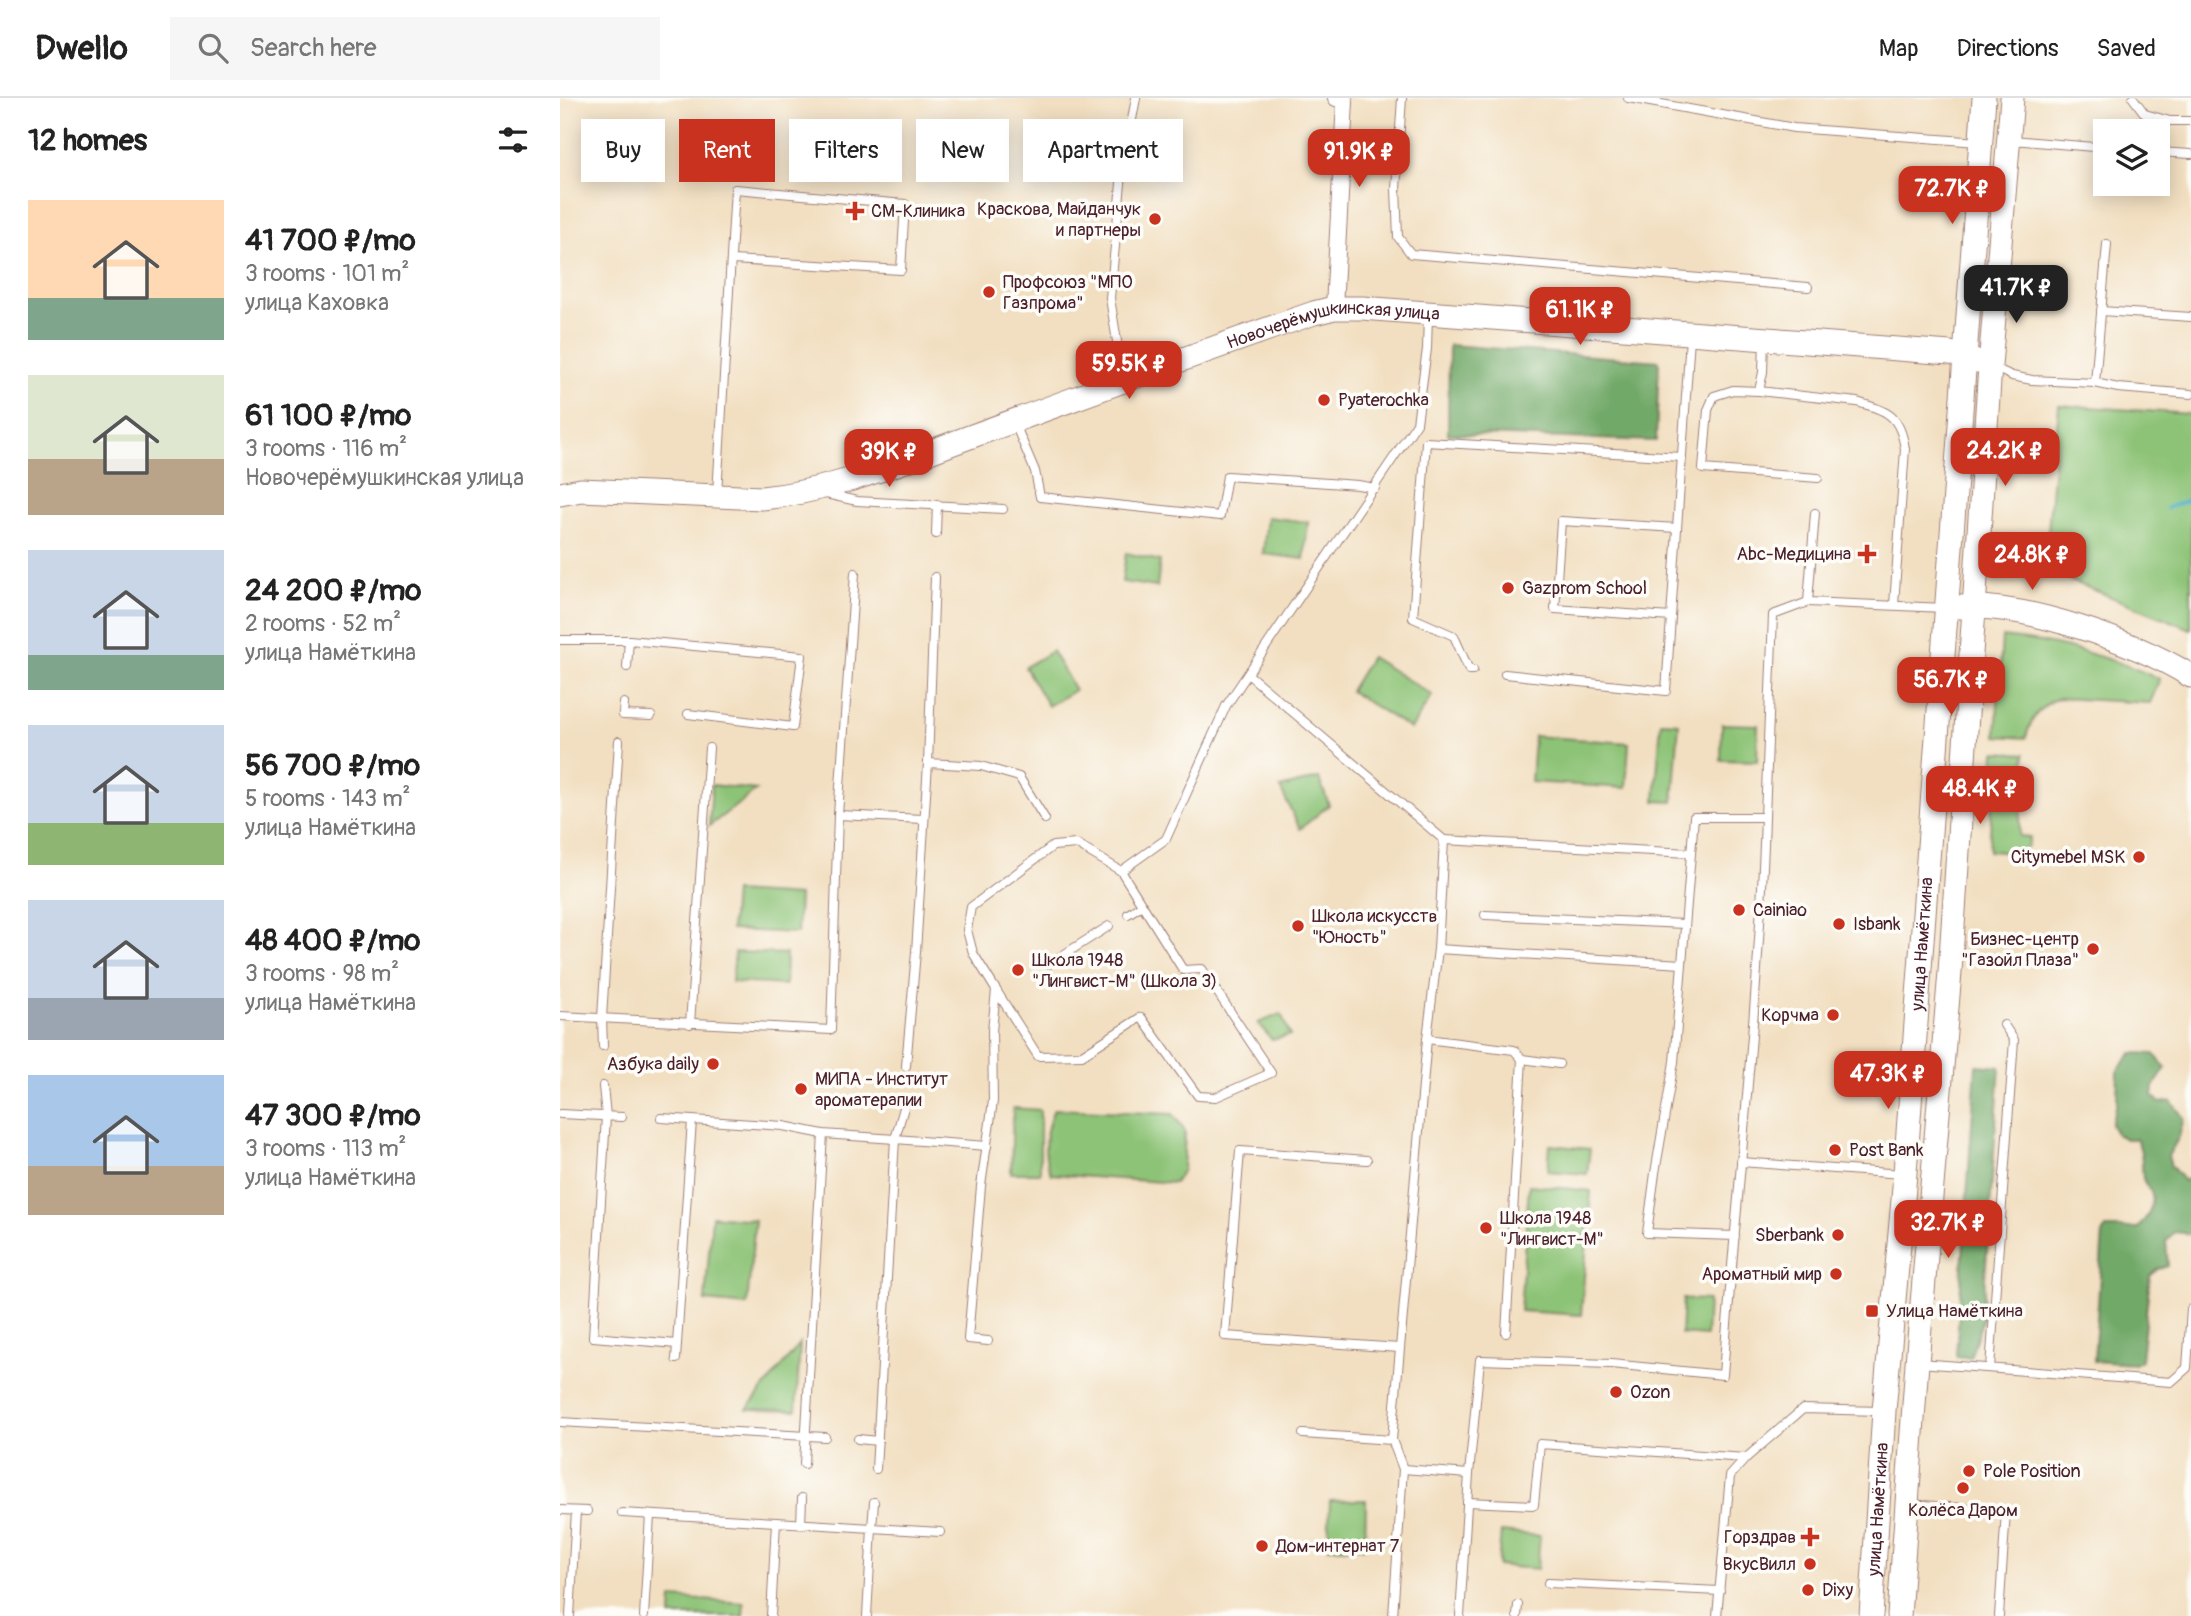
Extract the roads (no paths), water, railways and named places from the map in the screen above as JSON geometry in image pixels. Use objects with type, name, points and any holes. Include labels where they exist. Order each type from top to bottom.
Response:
[{"type":"main road","name":"улица Намёткина","points":[[1871,1616],[1884,1411],[1905,1174],[1984,98]]},
{"type":"main road","name":"улица Намёткина","points":[[1899,1616],[1950,972],[1990,366],[2012,98]]},
{"type":"main road","name":"Новочерёмушкинская улица","points":[[560,494],[581,490],[762,498],[848,481],[1123,380],[1334,308],[1950,353],[1990,366]]},
{"type":"main road","points":[[1946,608],[1974,606],[2010,609],[2081,629],[2161,658],[2191,676]]},
{"type":"street","points":[[1334,308],[1342,99]]},
{"type":"street","points":[[1937,748],[1943,738],[1952,736],[1957,738],[1964,748]]},
{"type":"lane","points":[[1123,380],[1110,298],[1122,173],[1136,98]]},
{"type":"lane","points":[[1402,98],[1396,189],[1398,237],[1411,254],[1808,287]]},
{"type":"lane","points":[[1628,98],[1794,128],[1980,142]]},
{"type":"lane","points":[[2133,98],[2145,114],[2170,121],[2191,121]]},
{"type":"lane","points":[[2009,140],[2093,147]]},
{"type":"lane","points":[[2170,153],[2191,154]]},
{"type":"lane","points":[[717,497],[735,189],[905,204],[901,271],[732,260]]},
{"type":"lane","points":[[2095,383],[2107,244]]},
{"type":"lane","points":[[1997,282],[2039,285]]},
{"type":"lane","points":[[2101,311],[2191,317]]},
{"type":"lane","points":[[1121,871],[1166,839],[1226,706],[1239,685],[1250,675],[1417,424],[1427,349],[1428,314]]},
{"type":"lane","points":[[1505,674],[1666,691],[1691,334]]},
{"type":"lane","points":[[1759,391],[1763,372],[1764,340]]},
{"type":"lane","points":[[1990,366],[2012,376],[2032,380],[2095,383],[2118,388],[2191,394]]},
{"type":"lane","points":[[1818,478],[1703,468],[1708,410],[1714,396],[1733,390],[1759,391],[1857,402],[1891,414],[1902,430],[1905,449],[1894,606]]},
{"type":"lane","points":[[1013,421],[1035,471],[1040,497],[1220,516],[1227,476],[1375,488]]},
{"type":"lane","points":[[1473,670],[1469,670],[1454,636],[1413,618],[1426,442],[1682,457]]},
{"type":"lane","points":[[810,490],[856,501],[1003,509]]},
{"type":"lane","points":[[936,534],[937,504]]},
{"type":"lane","points":[[1808,602],[1815,513]]},
{"type":"lane","points":[[1671,617],[1555,609],[1560,521],[1677,528]]},
{"type":"lane","points":[[560,1016],[831,1030],[838,815],[855,573]]},
{"type":"lane","points":[[906,1066],[928,763],[935,577]]},
{"type":"lane","points":[[1460,1616],[1480,1360],[1611,1363],[1723,1374],[1762,890],[1773,615],[1808,602],[1946,608]]},
{"type":"lane","points":[[560,640],[629,640],[802,656],[793,727],[688,715]]},
{"type":"lane","points":[[627,667],[629,640]]},
{"type":"lane","points":[[1250,675],[1444,840],[1690,852]]},
{"type":"lane","points":[[624,703],[623,715],[651,716]]},
{"type":"lane","points":[[603,1046],[601,1018],[620,741]]},
{"type":"lane","points":[[690,1024],[709,748]]},
{"type":"lane","points":[[928,763],[981,766],[1019,777],[1045,819]]},
{"type":"lane","points":[[838,815],[923,819]]},
{"type":"lane","points":[[1735,1236],[1647,1233],[1674,1062],[1694,817],[1765,817]]},
{"type":"lane","points":[[1393,1616],[1403,1469],[1392,1440],[1427,1039],[1438,949],[1444,840]]},
{"type":"lane","points":[[1076,844],[1121,871],[1142,905],[1183,970],[1202,969],[1270,1073],[1216,1097],[1198,1096],[1141,1017],[1082,1055],[1038,1056],[973,953],[967,930],[971,907],[1053,846],[1076,844]]},
{"type":"lane","points":[[1128,914],[1142,905]]},
{"type":"lane","points":[[1485,915],[1685,924]]},
{"type":"lane","points":[[1049,964],[1109,926]]},
{"type":"lane","points":[[1438,949],[1682,964]]},
{"type":"lane","points":[[989,1341],[968,1339],[981,1186],[993,1101],[992,1031],[996,990]]},
{"type":"lane","points":[[1990,1368],[2014,1040],[2004,1025]]},
{"type":"lane","points":[[1427,1039],[1514,1050],[1522,1059],[1559,1063]]},
{"type":"lane","points":[[1506,1333],[1522,1059]]},
{"type":"lane","points":[[603,1086],[606,1116],[593,1337],[677,1344]]},
{"type":"lane","points":[[876,1469],[895,1139],[905,1104]]},
{"type":"lane","points":[[560,1114],[622,1117]]},
{"type":"lane","points":[[661,1118],[782,1126],[823,1134],[987,1146]]},
{"type":"lane","points":[[676,1359],[692,1120]]},
{"type":"lane","points":[[804,1464],[823,1134]]},
{"type":"lane","points":[[1367,1160],[1240,1151],[1225,1336],[1400,1348]]},
{"type":"lane","points":[[1741,1162],[1905,1174]]},
{"type":"lane","points":[[1917,1363],[2171,1382],[2187,1368],[2191,1309]]},
{"type":"lane","points":[[1717,1616],[1730,1476],[1746,1458],[1803,1409],[1884,1411]]},
{"type":"lane","points":[[560,1422],[825,1437]]},
{"type":"lane","points":[[1303,1434],[1392,1440]]},
{"type":"lane","points":[[858,1439],[878,1441]]},
{"type":"lane","points":[[1467,1502],[1534,1505],[1540,1444],[1746,1458]]},
{"type":"lane","points":[[1403,1469],[1469,1474]]},
{"type":"lane","points":[[801,1524],[802,1498]]},
{"type":"lane","points":[[867,1616],[874,1502]]},
{"type":"lane","points":[[1908,1504],[2006,1511],[1999,1616]]},
{"type":"lane","points":[[560,1510],[587,1511]]},
{"type":"lane","points":[[570,1616],[576,1511]]},
{"type":"lane","points":[[622,1513],[940,1532]]},
{"type":"lane","points":[[644,1616],[650,1515]]},
{"type":"lane","points":[[771,1616],[776,1522]]},
{"type":"lane","points":[[1548,1583],[1720,1591]]},
{"type":"lane","points":[[1517,1616],[1518,1605]]},
{"type":"waterway","points":[[2167,508],[2191,499]]},
{"type":"place","name":"СМ-Клиника","points":[[855,211]]},
{"type":"place","name":"Краскова, Майданчук и партнеры","points":[[1155,219]]},
{"type":"place","name":"Профсоюз \"МПО Газпрома\"","points":[[989,292]]},
{"type":"place","name":"Pyaterochka","points":[[1324,400]]},
{"type":"place","name":"Abc-Медицина","points":[[1867,554]]},
{"type":"place","name":"Gazprom School","points":[[1508,588]]},
{"type":"place","name":"Citymebel MSK","points":[[2139,857]]},
{"type":"place","name":"Cainiao","points":[[1739,910]]},
{"type":"place","name":"Isbank","points":[[1839,924]]},
{"type":"place","name":"Школа искусств \"Юность\"","points":[[1298,926]]},
{"type":"place","name":"Бизнес-центр \"Газойл Плаза\"","points":[[2093,949]]},
{"type":"place","name":"Школа 1948 \"Лингвист-М\" (Школа 3)","points":[[1018,970]]},
{"type":"place","name":"Корчма","points":[[1833,1015]]},
{"type":"place","name":"Азбука daily","points":[[713,1064]]},
{"type":"place","name":"МИПА - Институт ароматерапии","points":[[801,1089]]},
{"type":"place","name":"Post Bank","points":[[1835,1150]]},
{"type":"place","name":"Школа 1948 \"Лингвист-М\"","points":[[1486,1228]]},
{"type":"place","name":"Sberbank","points":[[1838,1235]]},
{"type":"place","name":"Ароматный мир","points":[[1836,1274]]},
{"type":"place","name":"Улица Намёткина","points":[[1872,1311]]},
{"type":"place","name":"Ozon","points":[[1616,1392]]},
{"type":"place","name":"Pole Position","points":[[1969,1471]]},
{"type":"place","name":"Колёса Даром","points":[[1963,1488]]},
{"type":"place","name":"Горздрав","points":[[1810,1537]]},
{"type":"place","name":"Дом-интернат 7","points":[[1262,1546]]},
{"type":"place","name":"ВкусВилл","points":[[1810,1564]]},
{"type":"place","name":"Dixy","points":[[1808,1590]]}]
